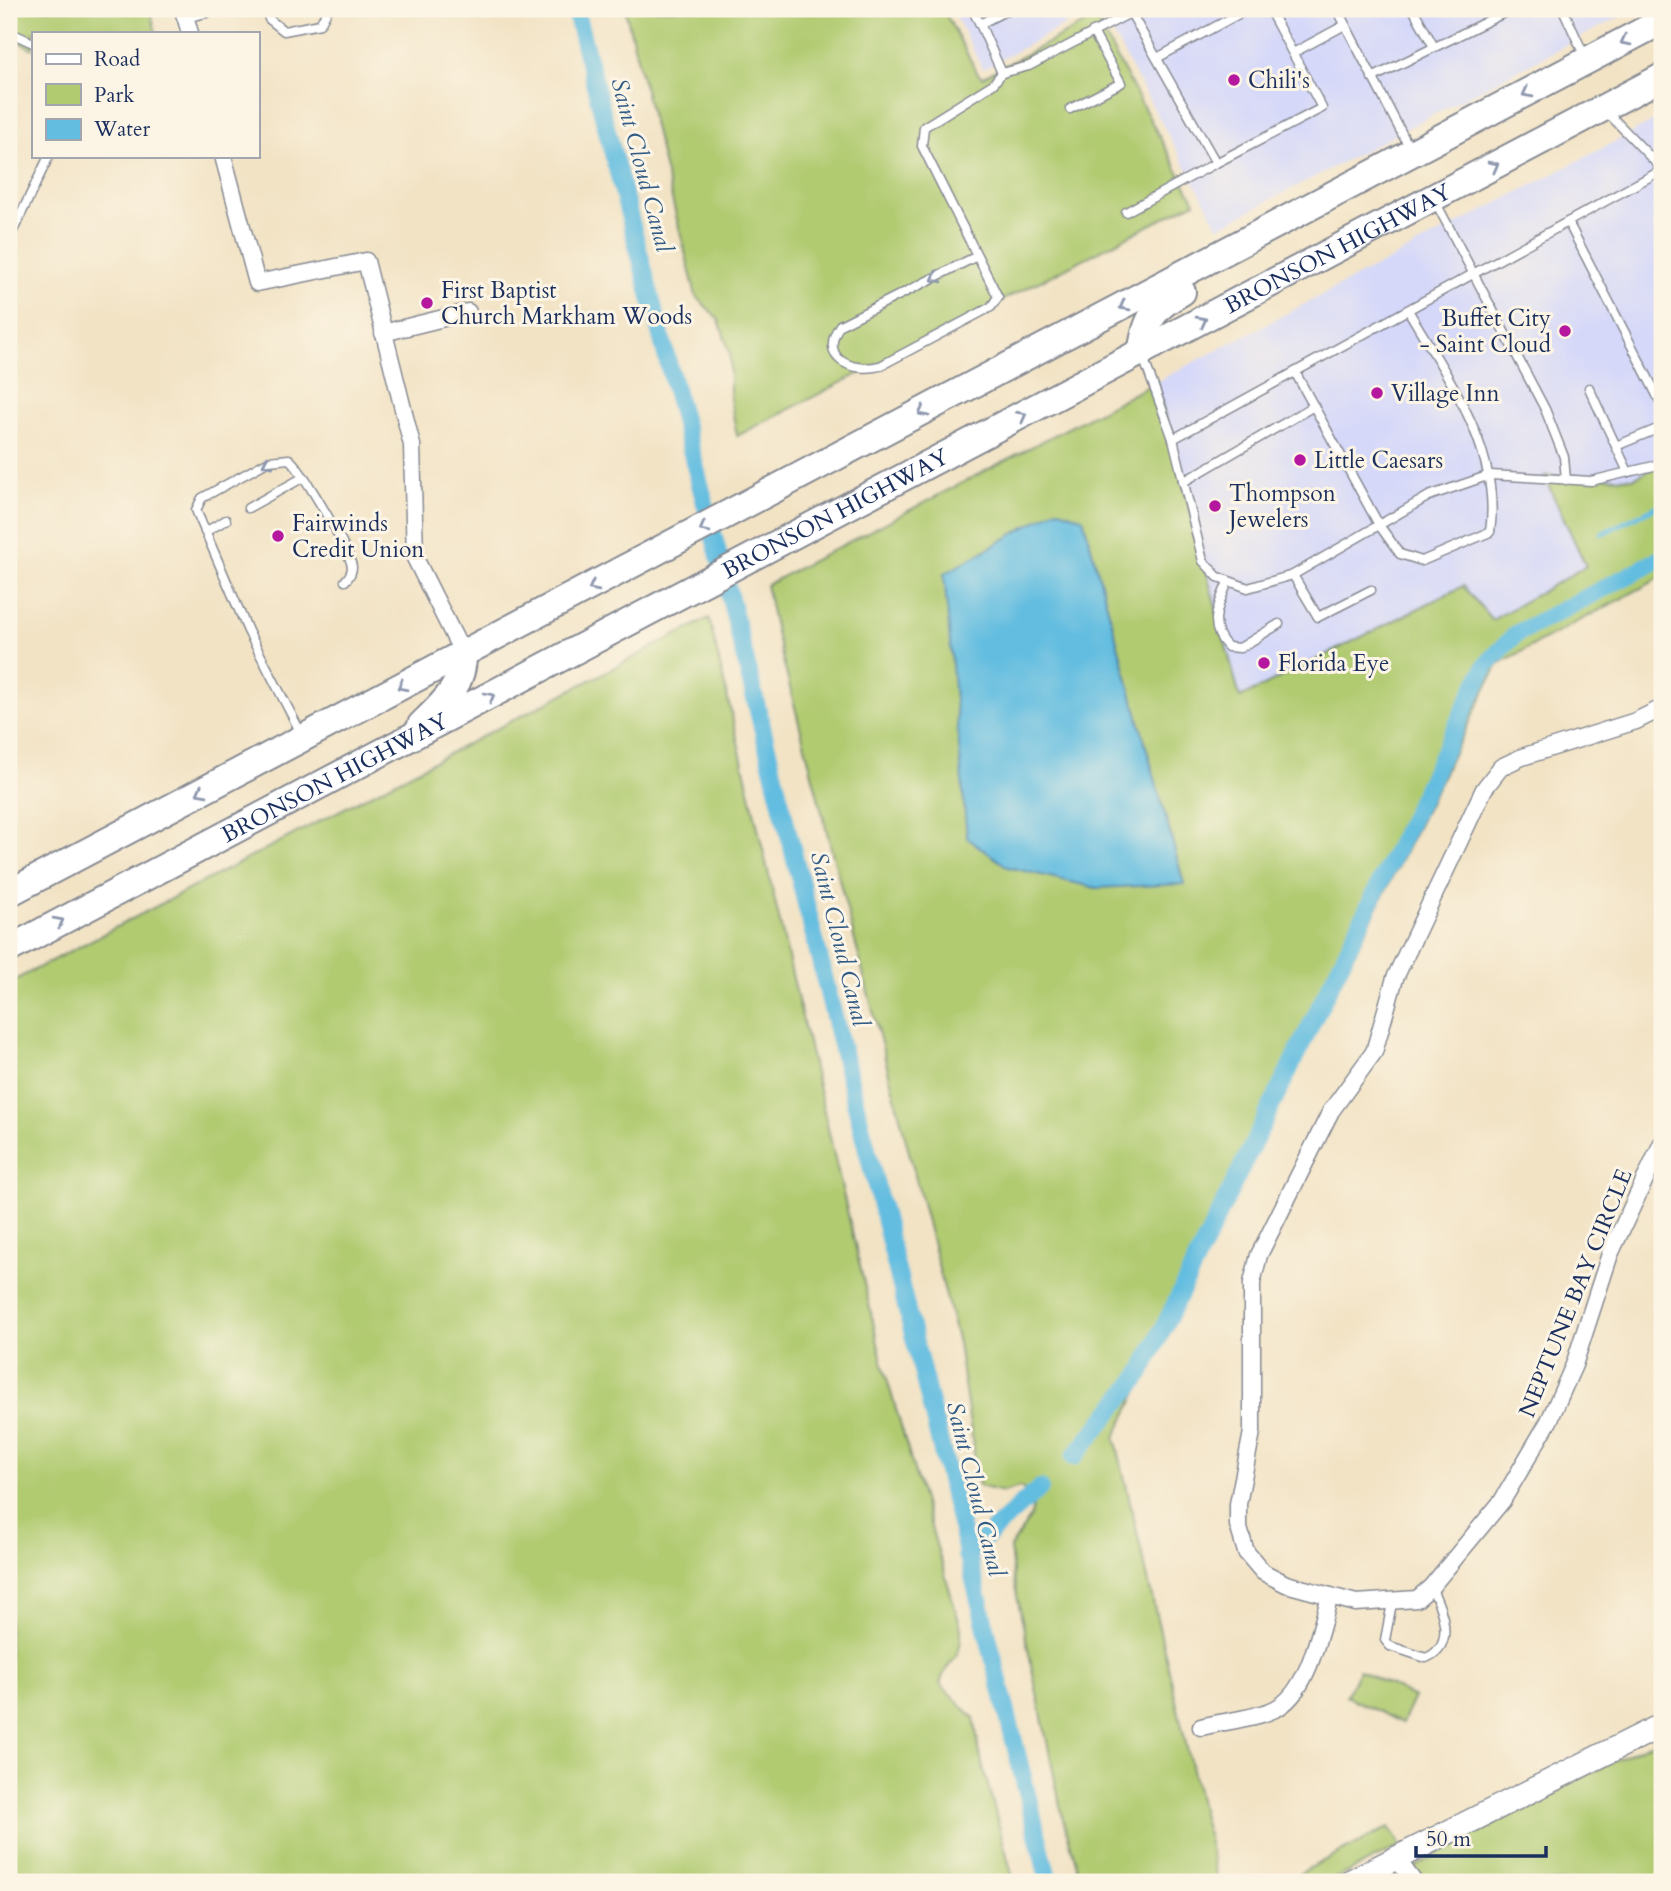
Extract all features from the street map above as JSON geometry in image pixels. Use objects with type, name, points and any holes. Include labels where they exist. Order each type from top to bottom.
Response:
[{"type":"highway","points":[[9,893],[1662,21]]},
{"type":"highway","name":"BRONSON HIGHWAY","points":[[9,949],[1662,77]]},
{"type":"highway","points":[[1141,353],[1146,327],[1157,306],[1245,254],[1299,213]]},
{"type":"highway","points":[[408,740],[455,688],[463,667],[463,654]]},
{"type":"highway","points":[[9,910],[52,887],[76,858]]},
{"type":"main road","points":[[1349,1882],[1662,1725]]},
{"type":"street","points":[[190,32],[184,11],[206,9]]},
{"type":"street","points":[[224,158],[257,283],[366,261],[412,445],[415,558],[463,654]]},
{"type":"street","points":[[383,334],[468,312]]},
{"type":"street","name":"NEPTUNE BAY CIRCLE","points":[[1662,708],[1636,721],[1501,766],[1484,789],[1395,978],[1374,1052],[1331,1111],[1259,1255],[1252,1283],[1252,1432],[1238,1504],[1240,1536],[1246,1552],[1263,1572],[1286,1584],[1356,1603],[1392,1603],[1417,1599],[1431,1587],[1502,1501],[1549,1421],[1574,1365],[1610,1254],[1662,1143]]},
{"type":"street","points":[[1201,1727],[1276,1709],[1297,1688],[1309,1667],[1330,1596]]},
{"type":"street","points":[[1396,1859],[1414,1882]]},
{"type":"lane","points":[[266,9],[269,19],[284,31],[320,23],[328,9]]},
{"type":"lane","points":[[972,9],[1002,73]]},
{"type":"lane","points":[[981,24],[1010,9]]},
{"type":"lane","points":[[1157,58],[1248,9]]},
{"type":"lane","points":[[1126,212],[1322,108],[1269,9]]},
{"type":"lane","points":[[1337,9],[1412,153]]},
{"type":"lane","points":[[1413,9],[1433,47]]},
{"type":"lane","points":[[1373,78],[1512,9]]},
{"type":"lane","points":[[1563,9],[1587,61]]},
{"type":"lane","points":[[977,256],[895,300],[841,325],[834,335],[833,348],[837,358],[851,367],[866,369],[880,366],[990,307],[998,297],[922,146],[924,127],[993,84],[1002,73],[1029,66],[1135,11],[1157,58],[1216,163]]},
{"type":"lane","points":[[1293,53],[1345,25]]},
{"type":"lane","points":[[9,32],[32,43]]},
{"type":"lane","points":[[1070,109],[1121,83],[1093,32]]},
{"type":"lane","points":[[1173,439],[1662,170],[1603,108]]},
{"type":"lane","points":[[9,239],[48,158]]},
{"type":"lane","points":[[1433,198],[1545,409],[1564,457],[1566,480]]},
{"type":"lane","points":[[1568,222],[1662,405]]},
{"type":"lane","points":[[1295,372],[1379,525],[1401,554],[1423,561],[1490,532],[1490,475],[1465,409],[1408,310]]},
{"type":"lane","points":[[1141,353],[1173,439],[1203,561],[1228,582],[1248,588],[1293,575],[1429,496],[1490,475],[1591,481],[1662,464]]},
{"type":"lane","points":[[1589,388],[1628,472]]},
{"type":"lane","points":[[1183,482],[1314,406]]},
{"type":"lane","points":[[1616,446],[1662,427]]},
{"type":"lane","points":[[304,738],[248,631],[205,532],[196,510],[202,498],[269,461],[289,458],[304,477],[350,557],[351,574],[345,581]]},
{"type":"lane","points":[[248,508],[304,477]]},
{"type":"lane","points":[[205,532],[226,520]]},
{"type":"lane","points":[[1293,575],[1318,617],[1371,590]]},
{"type":"lane","points":[[1228,582],[1215,615],[1218,634],[1228,647],[1240,648],[1279,624]]},
{"type":"lane","points":[[1392,1603],[1385,1640],[1412,1655],[1426,1658],[1435,1655],[1446,1635],[1445,1621],[1431,1587]]},
{"type":"shaded area","points":[[952,9],[1094,9],[983,69]]},
{"type":"shaded area","points":[[1099,9],[1634,9],[1219,227]]},
{"type":"shaded area","points":[[1662,117],[1662,463],[1634,478],[1544,476],[1587,566],[1491,621],[1463,586],[1239,698],[1156,382]]},
{"type":"green space","points":[[9,9],[150,9],[156,32],[32,32],[32,48],[9,37]]},
{"type":"green space","points":[[625,9],[943,9],[978,74],[983,77],[1095,18],[1195,202],[737,436],[730,398],[730,354],[719,320],[696,296]]},
{"type":"green space","points":[[1156,382],[1240,698],[1463,586],[1492,620],[1586,566],[1544,476],[1634,478],[1662,463],[1662,577],[1498,664],[1115,1437],[1218,1882],[1082,1882],[1063,1819],[1014,1581],[1010,1548],[1031,1516],[1035,1497],[1020,1487],[1002,1492],[979,1486],[958,1343],[777,637],[766,585]],"holes":[[[1057,510],[1083,518],[1184,884]]]},
{"type":"green space","points":[[709,618],[884,1369],[961,1628],[957,1655],[946,1669],[940,1684],[974,1718],[980,1755],[1014,1882],[9,1882],[9,983]]},
{"type":"green space","points":[[1359,1670],[1414,1697],[1402,1723],[1346,1696]]},
{"type":"green space","points":[[1662,1737],[1662,1882],[1371,1882],[1412,1862],[1416,1867],[1469,1834]]},
{"type":"green space","points":[[1389,1827],[1401,1846],[1328,1882],[1283,1882]]},
{"type":"water","points":[[1057,509],[1083,518],[1184,884],[1096,888],[1008,867],[967,838],[944,574]]},
{"type":"waterway","name":"Saint Cloud Canal","points":[[575,9],[731,602],[1049,1882]]},
{"type":"waterway","points":[[1601,534],[1662,504]]},
{"type":"waterway","points":[[1074,1457],[1141,1374],[1486,665],[1516,634],[1662,558]]},
{"type":"waterway","points":[[966,1555],[1040,1488]]},
{"type":"place","name":"Chili's","points":[[1234,80]]},
{"type":"place","name":"First Baptist Church Markham Woods","points":[[427,303]]},
{"type":"place","name":"Buffet City - Saint Cloud","points":[[1565,331]]},
{"type":"place","name":"Village Inn","points":[[1377,393]]},
{"type":"place","name":"Little Caesars","points":[[1300,460]]},
{"type":"place","name":"Thompson Jewelers","points":[[1215,506]]},
{"type":"place","name":"Fairwinds Credit Union","points":[[278,536]]},
{"type":"place","name":"Florida Eye","points":[[1264,663]]}]
